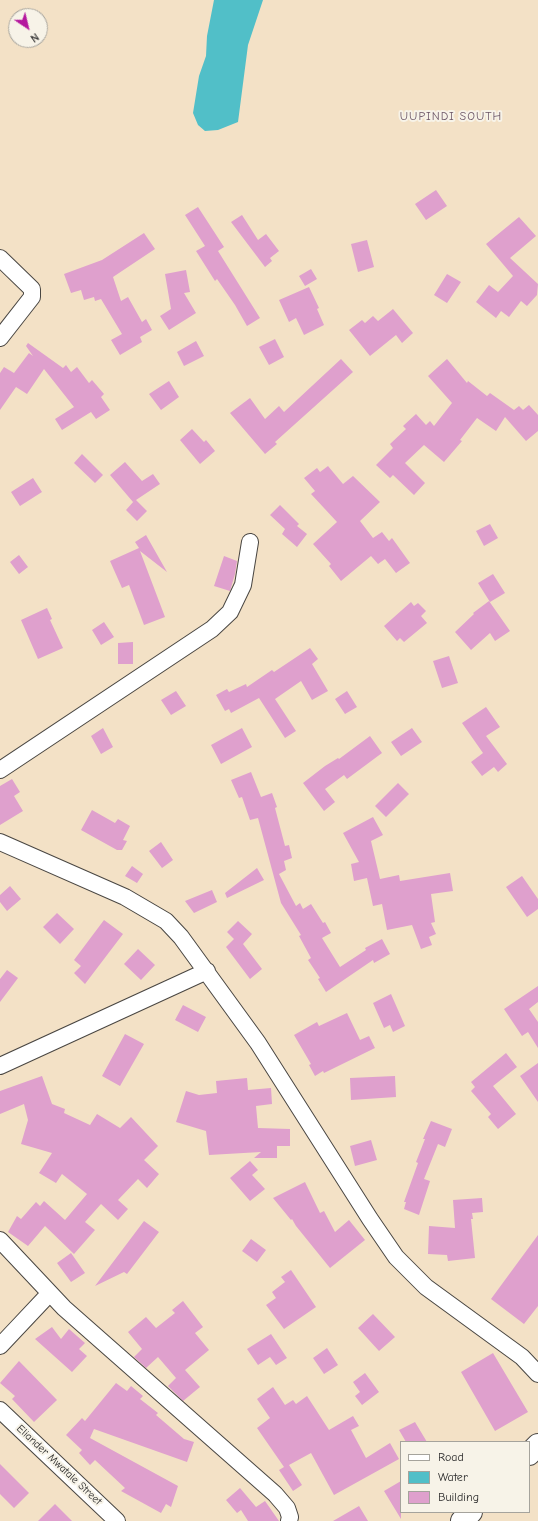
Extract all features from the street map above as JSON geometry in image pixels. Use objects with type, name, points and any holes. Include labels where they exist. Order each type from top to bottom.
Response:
[{"type":"main road","points":[[462,1521],[470,1513]]},
{"type":"street","points":[[0,258],[32,289],[32,297],[0,338]]},
{"type":"street","points":[[0,770],[212,629],[230,612],[243,585],[250,542]]},
{"type":"street","points":[[0,842],[125,897],[166,921],[181,937],[207,971],[258,1042],[365,1212],[396,1257],[426,1287],[522,1357],[538,1374]]},
{"type":"street","points":[[0,1066],[207,971]]},
{"type":"street","points":[[0,1240],[49,1294],[275,1494],[287,1508],[290,1517],[289,1521]]},
{"type":"street","points":[[0,1346],[49,1294]]},
{"type":"street","name":"Eliander Mwatale Street","points":[[0,1410],[117,1521]]},
{"type":"water","points":[[214,0],[263,0],[248,45],[238,122],[218,130],[205,131],[198,125],[193,113],[199,76],[206,56],[207,36]]},
{"type":"building","points":[[436,190],[447,206],[426,220],[415,204]]},
{"type":"building","points":[[198,207],[224,247],[218,251],[260,318],[247,326],[235,305],[217,279],[215,281],[196,251],[205,246],[185,215]]},
{"type":"building","points":[[242,215],[258,240],[266,234],[279,251],[270,258],[272,261],[265,267],[231,222]]},
{"type":"building","points":[[519,217],[536,236],[510,258],[538,284],[537,295],[527,306],[521,301],[509,317],[501,311],[496,318],[476,302],[489,285],[498,292],[513,276],[486,244]]},
{"type":"building","points":[[144,233],[155,249],[113,277],[121,301],[128,297],[142,322],[146,319],[152,330],[140,337],[142,342],[120,355],[111,340],[122,334],[101,299],[95,301],[94,297],[84,300],[81,290],[71,293],[64,274],[102,260]]},
{"type":"building","points":[[367,240],[374,267],[358,272],[351,244]]},
{"type":"building","points":[[311,269],[317,279],[305,286],[299,276]]},
{"type":"building","points":[[186,270],[190,292],[184,293],[196,313],[169,330],[160,316],[171,309],[165,274]]},
{"type":"building","points":[[447,274],[461,282],[447,303],[434,295]]},
{"type":"building","points":[[309,287],[319,308],[317,309],[324,325],[304,335],[296,318],[289,322],[279,300]]},
{"type":"building","points":[[393,309],[413,333],[402,343],[396,335],[370,356],[349,330],[362,320],[365,323],[373,316],[378,321]]},
{"type":"building","points":[[275,339],[284,357],[269,365],[259,347]]},
{"type":"building","points":[[196,341],[204,356],[184,366],[177,352]]},
{"type":"building","points":[[28,343],[63,368],[66,365],[71,372],[77,367],[89,383],[92,380],[104,394],[101,397],[110,410],[96,419],[91,412],[62,430],[55,419],[74,407],[44,369],[27,394],[16,387],[0,410],[0,373],[4,367],[14,373],[29,353],[33,356],[26,346]]},
{"type":"building","points":[[341,359],[353,372],[275,442],[277,444],[265,454],[230,413],[250,398],[265,419],[279,406],[284,412]]},
{"type":"building","points":[[447,359],[467,383],[468,381],[487,396],[490,393],[514,410],[519,406],[523,410],[529,405],[538,415],[538,431],[526,441],[505,417],[496,431],[477,418],[460,440],[462,441],[444,462],[424,445],[405,463],[425,483],[414,495],[393,475],[390,478],[376,465],[393,448],[390,444],[406,429],[403,426],[416,414],[426,425],[430,421],[434,426],[452,403],[428,376]]},
{"type":"building","points":[[169,381],[179,397],[161,410],[149,394]]},
{"type":"building","points":[[192,429],[204,442],[206,440],[215,451],[200,464],[180,440]]},
{"type":"building","points":[[82,454],[103,475],[95,483],[74,463]]},
{"type":"building","points":[[125,462],[142,481],[153,474],[160,484],[136,500],[147,511],[137,521],[126,510],[134,501],[133,502],[110,475]]},
{"type":"building","points":[[328,466],[343,484],[353,476],[380,502],[360,521],[373,538],[382,532],[389,541],[392,538],[410,563],[396,573],[385,559],[378,564],[371,556],[341,581],[329,566],[331,564],[313,544],[337,522],[311,494],[315,491],[304,478],[317,468],[320,472]]},
{"type":"building","points":[[33,478],[42,492],[20,506],[11,492]]},
{"type":"building","points":[[280,505],[299,524],[297,526],[307,534],[297,547],[282,534],[285,529],[270,515]]},
{"type":"building","points":[[490,524],[498,538],[484,546],[476,531]]},
{"type":"building","points":[[146,535],[167,572],[140,551],[165,617],[144,625],[129,585],[122,588],[110,561],[139,548],[135,542]]},
{"type":"building","points":[[19,555],[28,567],[19,574],[10,562]]},
{"type":"building","points":[[224,556],[237,561],[230,591],[214,586]]},
{"type":"building","points":[[493,574],[505,593],[490,602],[478,583]]},
{"type":"building","points":[[489,601],[510,631],[495,641],[490,633],[471,650],[455,632],[474,614],[473,613]]},
{"type":"building","points":[[411,602],[414,606],[418,603],[426,611],[421,616],[427,623],[404,642],[400,638],[397,641],[384,626]]},
{"type":"building","points":[[47,608],[52,619],[50,620],[63,648],[38,659],[21,620]]},
{"type":"building","points":[[104,622],[114,637],[101,645],[92,630]]},
{"type":"building","points":[[133,642],[133,664],[118,664],[118,643]]},
{"type":"building","points":[[310,648],[318,659],[312,664],[328,691],[312,700],[301,681],[275,699],[296,731],[285,738],[259,698],[231,713],[229,709],[225,711],[216,695],[227,689],[229,692],[246,684],[247,687],[272,670],[274,672]]},
{"type":"building","points":[[449,656],[458,683],[442,688],[433,661]]},
{"type":"building","points":[[176,691],[186,706],[171,715],[161,700]]},
{"type":"building","points":[[347,691],[357,707],[345,714],[335,699]]},
{"type":"building","points":[[486,707],[500,727],[486,736],[507,764],[498,772],[494,767],[482,776],[471,762],[483,753],[462,723]]},
{"type":"building","points":[[103,728],[113,747],[101,754],[91,736]]},
{"type":"building","points":[[242,728],[252,747],[221,764],[211,745]]},
{"type":"building","points":[[412,728],[422,742],[401,756],[391,742]]},
{"type":"building","points":[[370,736],[382,753],[347,779],[344,775],[325,789],[335,802],[324,811],[303,783],[325,766],[338,758],[339,759]]},
{"type":"building","points":[[251,772],[261,797],[272,793],[277,807],[275,808],[285,846],[289,845],[292,858],[284,861],[286,870],[279,874],[296,906],[300,903],[303,909],[311,904],[323,923],[325,922],[331,933],[322,938],[340,967],[366,950],[365,948],[382,939],[390,954],[374,963],[373,960],[326,992],[318,979],[320,978],[308,960],[311,958],[299,936],[301,935],[281,903],[258,818],[250,820],[242,797],[239,798],[231,780]]},
{"type":"building","points":[[12,779],[20,792],[14,796],[23,811],[0,825],[0,786]]},
{"type":"building","points":[[398,783],[409,794],[386,817],[375,806]]},
{"type":"building","points":[[92,810],[115,823],[118,819],[130,826],[123,840],[127,841],[122,850],[117,850],[81,830]]},
{"type":"building","points":[[373,817],[383,835],[371,841],[380,879],[399,875],[400,881],[450,873],[453,891],[431,894],[435,922],[431,923],[436,934],[429,937],[432,945],[421,949],[412,925],[387,930],[382,904],[373,906],[367,878],[354,881],[351,864],[359,862],[343,833]]},
{"type":"building","points":[[161,842],[173,860],[162,868],[149,851]]},
{"type":"building","points":[[132,866],[143,874],[137,883],[125,876]]},
{"type":"building","points":[[257,868],[264,880],[227,898],[225,893]]},
{"type":"building","points":[[522,876],[538,899],[538,909],[527,917],[506,887]]},
{"type":"building","points":[[10,886],[21,899],[7,911],[0,902],[0,895]]},
{"type":"building","points":[[212,890],[217,902],[194,913],[185,901]]},
{"type":"building","points":[[57,913],[74,929],[60,944],[43,927]]},
{"type":"building","points":[[104,920],[123,934],[85,984],[74,973],[81,966],[74,960]]},
{"type":"building","points":[[238,921],[252,934],[243,944],[262,969],[250,979],[226,947],[234,939],[227,932]]},
{"type":"building","points":[[138,949],[155,965],[141,980],[124,964]]},
{"type":"building","points":[[7,970],[18,978],[0,1002],[0,979]]},
{"type":"building","points":[[538,986],[538,1002],[529,1009],[538,1022],[538,1048],[528,1032],[522,1036],[504,1009]]},
{"type":"building","points":[[391,994],[405,1026],[393,1032],[390,1025],[384,1028],[373,1003]]},
{"type":"building","points":[[183,1005],[206,1017],[198,1032],[175,1020]]},
{"type":"building","points":[[347,1013],[360,1040],[369,1036],[375,1048],[315,1076],[309,1065],[311,1064],[294,1035],[317,1022],[319,1026]]},
{"type":"building","points":[[125,1034],[144,1044],[120,1086],[102,1076]]},
{"type":"building","points":[[506,1053],[517,1067],[493,1086],[516,1114],[498,1129],[488,1117],[491,1114],[471,1091],[475,1087],[471,1082]]},
{"type":"building","points":[[538,1063],[538,1102],[520,1076]]},
{"type":"building","points":[[42,1076],[52,1104],[65,1109],[64,1113],[90,1125],[97,1114],[120,1128],[131,1117],[158,1146],[144,1160],[159,1174],[147,1188],[138,1179],[118,1200],[128,1209],[118,1220],[101,1204],[85,1222],[95,1230],[74,1254],[45,1226],[28,1246],[8,1232],[17,1216],[21,1219],[36,1202],[40,1206],[44,1201],[65,1220],[87,1194],[62,1174],[56,1183],[39,1173],[52,1153],[21,1144],[28,1120],[24,1104],[0,1114],[0,1091]]},
{"type":"building","points":[[395,1076],[396,1097],[351,1100],[350,1078]]},
{"type":"building","points":[[247,1078],[248,1090],[271,1088],[272,1104],[256,1106],[258,1128],[290,1129],[290,1146],[277,1146],[277,1158],[254,1158],[261,1152],[209,1155],[206,1131],[176,1122],[186,1091],[199,1095],[217,1093],[216,1081]]},
{"type":"building","points":[[431,1121],[452,1129],[445,1147],[438,1144],[424,1179],[430,1181],[419,1215],[404,1209],[406,1202],[404,1202],[418,1163],[416,1162],[425,1139],[423,1139]]},
{"type":"building","points":[[371,1140],[377,1160],[355,1166],[350,1146]]},
{"type":"building","points":[[250,1161],[258,1170],[252,1175],[265,1189],[250,1201],[230,1178]]},
{"type":"building","points":[[305,1182],[320,1213],[324,1211],[335,1232],[349,1220],[365,1240],[330,1268],[292,1219],[291,1220],[273,1198]]},
{"type":"building","points":[[482,1198],[483,1212],[472,1213],[473,1219],[471,1219],[475,1258],[448,1261],[447,1255],[428,1254],[429,1226],[455,1228],[453,1200]]},
{"type":"building","points":[[144,1221],[159,1232],[127,1274],[124,1272],[95,1286]]},
{"type":"building","points":[[538,1235],[538,1306],[524,1324],[491,1299]]},
{"type":"building","points":[[251,1239],[266,1250],[257,1262],[242,1251]]},
{"type":"building","points":[[71,1253],[85,1273],[71,1282],[57,1263]]},
{"type":"building","points":[[291,1270],[316,1307],[284,1329],[266,1305],[276,1298],[272,1292],[285,1282],[281,1277]]},
{"type":"building","points":[[183,1301],[203,1327],[195,1333],[209,1350],[185,1370],[200,1387],[183,1401],[168,1386],[176,1378],[158,1357],[146,1368],[134,1357],[142,1349],[128,1332],[146,1317],[156,1328],[175,1313],[172,1310]]},
{"type":"building","points":[[373,1314],[395,1337],[379,1351],[358,1328]]},
{"type":"building","points":[[52,1327],[61,1339],[69,1329],[85,1343],[79,1349],[87,1356],[72,1372],[35,1339]]},
{"type":"building","points":[[271,1334],[287,1358],[276,1365],[270,1357],[258,1365],[247,1349]]},
{"type":"building","points":[[327,1348],[338,1365],[324,1374],[313,1358]]},
{"type":"building","points":[[493,1353],[528,1412],[495,1431],[461,1372]]},
{"type":"building","points":[[19,1361],[57,1400],[34,1422],[12,1399],[15,1396],[0,1383]]},
{"type":"building","points":[[365,1373],[379,1392],[362,1405],[355,1396],[360,1392],[353,1382]]},
{"type":"building","points":[[116,1383],[127,1391],[131,1386],[143,1396],[140,1399],[158,1413],[156,1415],[184,1439],[194,1442],[187,1462],[94,1429],[90,1438],[178,1486],[171,1507],[166,1504],[161,1513],[121,1491],[125,1488],[95,1460],[90,1465],[79,1453],[82,1450],[66,1435],[82,1418],[85,1421]]},
{"type":"building","points":[[273,1387],[285,1405],[293,1400],[296,1404],[307,1396],[329,1430],[353,1416],[359,1426],[351,1430],[366,1458],[390,1443],[399,1459],[334,1495],[311,1453],[289,1465],[302,1485],[293,1491],[279,1470],[284,1467],[257,1428],[270,1418],[257,1399]]},
{"type":"building","points":[[415,1422],[426,1441],[405,1441],[399,1430]]},
{"type":"building","points":[[0,1464],[29,1493],[14,1508],[0,1494]]},
{"type":"building","points":[[400,1482],[401,1519],[384,1491]]},
{"type":"building","points":[[240,1488],[256,1507],[265,1501],[279,1521],[248,1521],[241,1510],[237,1513],[226,1500]]},
{"type":"building","points":[[55,1504],[72,1521],[38,1521]]},
{"type":"building","points":[[359,1506],[368,1521],[333,1521]]},
{"type":"district","name":"UUPINDI SOUTH","points":[[451,117]]}]
